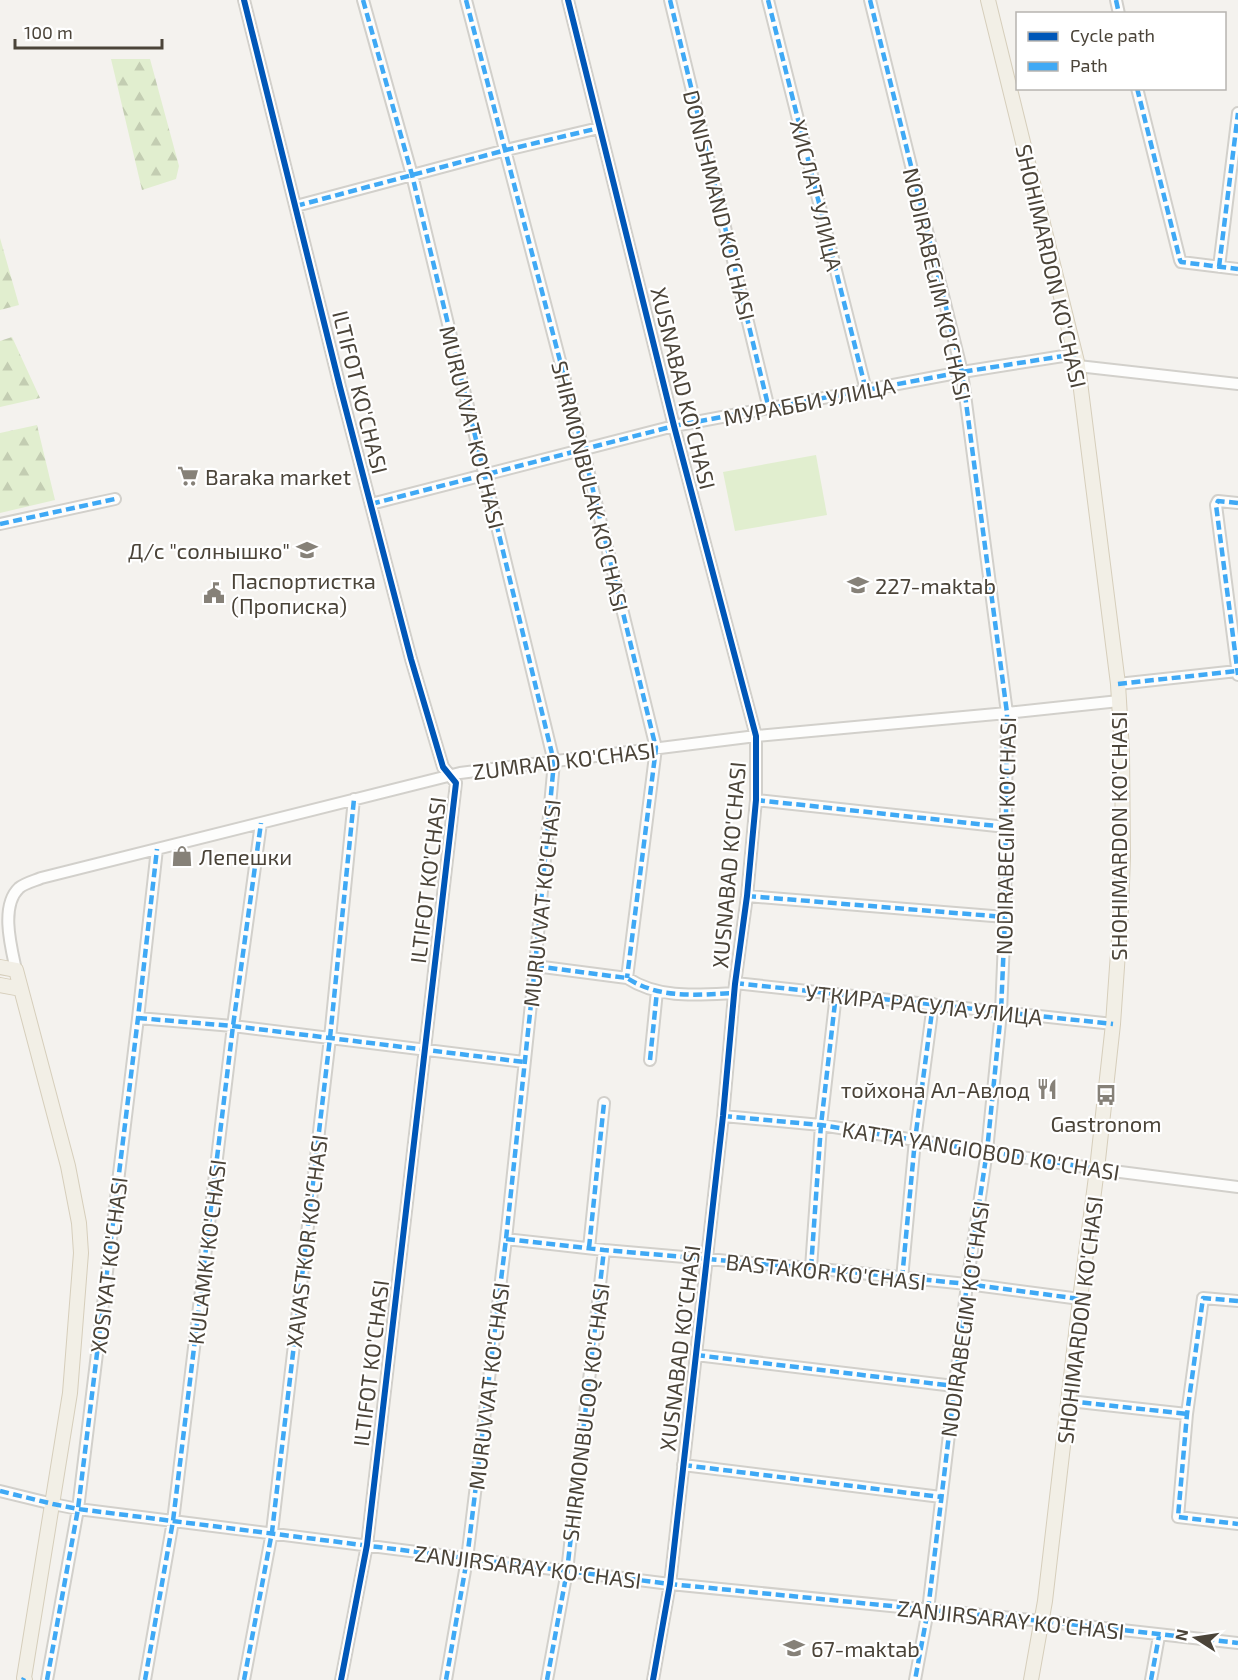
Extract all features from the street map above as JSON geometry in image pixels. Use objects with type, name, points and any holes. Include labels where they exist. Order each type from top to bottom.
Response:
[{"type":"main road","name":"SHOHIMARDON KO'CHASI","points":[[988,0],[1077,360],[1118,684],[1122,752],[1123,857],[1113,1024],[1042,1621],[1031,1680]]},
{"type":"main road","points":[[0,967],[16,970]]},
{"type":"main road","name":"ZUMRAD KO'CHASI","points":[[16,970],[21,989]]},
{"type":"main road","points":[[0,985],[21,989]]},
{"type":"main road","name":"XOSIYAT KO'CHASI","points":[[21,989],[68,1166],[80,1238],[80,1282],[70,1393],[24,1679]]},
{"type":"street","name":"ILTIFOT KO'CHASI","points":[[244,0],[340,387],[411,659],[443,767],[456,783],[367,1545],[341,1680]]},
{"type":"street","name":"MURUVVAT KO'CHASI","points":[[363,0],[412,175],[554,762],[506,1239],[467,1559],[446,1680]]},
{"type":"street","name":"SHIRMONBULAK KO'CHASI","points":[[466,0],[583,449],[656,748],[627,978]]},
{"type":"street","name":"XUSNABAD KO'CHASI","points":[[568,0],[674,426],[756,736],[756,800],[747,896],[734,988],[723,1116],[670,1584],[653,1680]]},
{"type":"street","name":"DONISHMAND KO'CHASI","points":[[670,0],[770,409]]},
{"type":"street","name":"ХИСЛАТ УЛИЦА","points":[[768,0],[866,390]]},
{"type":"street","name":"NODIRABEGIM KO'CHASI","points":[[870,0],[962,372],[1007,713],[1005,917],[1001,1012],[987,1151],[967,1284],[928,1610],[915,1680]]},
{"type":"street","points":[[1138,90],[1181,262],[1238,269]]},
{"type":"street","points":[[1220,267],[1238,113]]},
{"type":"street","points":[[296,206],[506,150],[599,128]]},
{"type":"street","name":"МУРАББИ УЛИЦА","points":[[371,504],[674,426],[962,372],[1077,360],[1238,384]]},
{"type":"street","points":[[0,524],[116,500]]},
{"type":"street","points":[[1118,684],[1238,673],[1216,505],[1218,501],[1238,503]]},
{"type":"street","name":"ZUMRAD KO'CHASI","points":[[16,970],[6,916],[9,900],[18,888],[41,878],[354,799],[450,776],[656,748],[756,736],[1119,701]]},
{"type":"street","name":"XAVASTKOR KO'CHASI","points":[[244,1680],[272,1532],[330,1038],[354,799]]},
{"type":"street","points":[[756,800],[1006,827]]},
{"type":"street","name":"KULAMKI KO'CHASI","points":[[145,1680],[173,1521],[233,1026],[261,823]]},
{"type":"street","name":"XOSIYAT KO'CHASI","points":[[47,1680],[78,1509],[138,1018],[156,849]]},
{"type":"street","points":[[747,896],[1005,917]]},
{"type":"street","name":"УТКИРА РАСУЛА УЛИЦА","points":[[535,966],[627,978],[640,986],[657,991],[688,995],[734,988],[836,994],[1113,1024]]},
{"type":"street","points":[[650,1060],[657,991]]},
{"type":"street","points":[[811,1268],[821,1125],[836,994]]},
{"type":"street","points":[[902,1279],[915,1140],[933,1004]]},
{"type":"street","points":[[138,1018],[233,1026],[524,1062]]},
{"type":"street","points":[[588,1248],[604,1103]]},
{"type":"street","name":"KATTA YANGIOBOD KO'CHASI","points":[[723,1116],[821,1125],[1097,1169],[1238,1187]]},
{"type":"street","name":"BASTAKOR KO'CHASI","points":[[506,1239],[967,1284],[1080,1299]]},
{"type":"street","name":"SHIRMONBULOQ KO'CHASI","points":[[547,1680],[567,1571],[604,1250]]},
{"type":"street","points":[[1238,1301],[1203,1298],[1187,1414],[1178,1517],[1238,1524]]},
{"type":"street","points":[[696,1355],[954,1386]]},
{"type":"street","points":[[1069,1401],[1187,1414]]},
{"type":"street","points":[[683,1465],[941,1497]]},
{"type":"street","name":"ZANJIRSARAY KO'CHASI","points":[[0,1491],[78,1509],[670,1584],[1238,1643]]},
{"type":"street","points":[[1151,1680],[1159,1636]]},
{"type":"green space","points":[[111,59],[150,59],[179,166],[176,179],[142,190]]},
{"type":"green space","points":[[0,238],[19,305],[0,310]]},
{"type":"green space","points":[[12,337],[40,398],[0,407],[0,341]]},
{"type":"green space","points":[[37,425],[55,500],[0,513],[0,433]]},
{"type":"green space","points":[[816,455],[827,515],[735,531],[723,472]]},
{"type":"marked path","points":[[363,0],[412,175],[554,762],[506,1239],[467,1559],[446,1680]]},
{"type":"marked path","points":[[466,0],[583,449],[656,748],[627,978]]},
{"type":"marked path","points":[[670,0],[769,409]]},
{"type":"marked path","points":[[768,0],[866,390]]},
{"type":"marked path","points":[[870,0],[962,372],[1007,713],[1005,917],[1001,1012],[987,1151],[967,1284],[928,1610],[915,1680]]},
{"type":"marked path","points":[[1116,0],[1119,12]]},
{"type":"marked path","points":[[1138,90],[1181,262],[1238,269]]},
{"type":"marked path","points":[[1219,267],[1238,113]]},
{"type":"marked path","points":[[296,206],[506,150],[599,128]]},
{"type":"marked path","points":[[371,504],[674,426],[962,372],[1076,354]]},
{"type":"marked path","points":[[0,524],[115,499]]},
{"type":"marked path","points":[[1238,503],[1218,501],[1216,505],[1238,675]]},
{"type":"marked path","points":[[1118,684],[1237,671]]},
{"type":"marked path","points":[[244,1680],[272,1532],[330,1038],[354,799]]},
{"type":"marked path","points":[[756,800],[1006,827]]},
{"type":"marked path","points":[[145,1680],[173,1521],[233,1026],[261,823]]},
{"type":"marked path","points":[[47,1680],[78,1509],[157,849]]},
{"type":"marked path","points":[[747,896],[1005,917]]},
{"type":"marked path","points":[[535,966],[627,978],[639,985],[665,993],[692,995],[734,993]]},
{"type":"marked path","points":[[735,983],[1113,1024]]},
{"type":"marked path","points":[[650,1060],[657,991]]},
{"type":"marked path","points":[[811,1268],[821,1125],[836,994]]},
{"type":"marked path","points":[[902,1279],[915,1140],[933,1004]]},
{"type":"marked path","points":[[138,1018],[233,1026],[524,1062]]},
{"type":"marked path","points":[[589,1248],[604,1103]]},
{"type":"marked path","points":[[723,1116],[821,1125],[1097,1169]]},
{"type":"marked path","points":[[506,1239],[967,1284],[1080,1299]]},
{"type":"marked path","points":[[547,1680],[567,1571],[604,1250]]},
{"type":"marked path","points":[[1238,1301],[1203,1298],[1187,1414],[1178,1517],[1238,1524]]},
{"type":"marked path","points":[[696,1355],[954,1386]]},
{"type":"marked path","points":[[1069,1401],[1187,1414]]},
{"type":"marked path","points":[[683,1465],[941,1497]]},
{"type":"marked path","points":[[0,1491],[78,1509],[670,1584],[1238,1643]]},
{"type":"marked path","points":[[1151,1680],[1159,1636]]},
{"type":"cycle path","points":[[244,0],[340,387],[411,659],[443,767],[456,783],[367,1545],[341,1680]]},
{"type":"cycle path","points":[[568,0],[674,426],[756,736],[756,800],[723,1116],[670,1584],[653,1680]]},
{"type":"place","name":"Baraka market","points":[[188,476]]},
{"type":"place","name":"Д/с \"солнышко\"","points":[[307,550]]},
{"type":"place","name":"227-maktab","points":[[858,585]]},
{"type":"place","name":"Паспортистка (Прописка)","points":[[214,593]]},
{"type":"place","name":"Лепешки","points":[[182,856]]},
{"type":"place","name":"тойхона Ал-Авлод","points":[[1047,1089]]},
{"type":"place","name":"Gastronom","points":[[1106,1095]]},
{"type":"place","name":"67-maktab","points":[[794,1648]]}]
